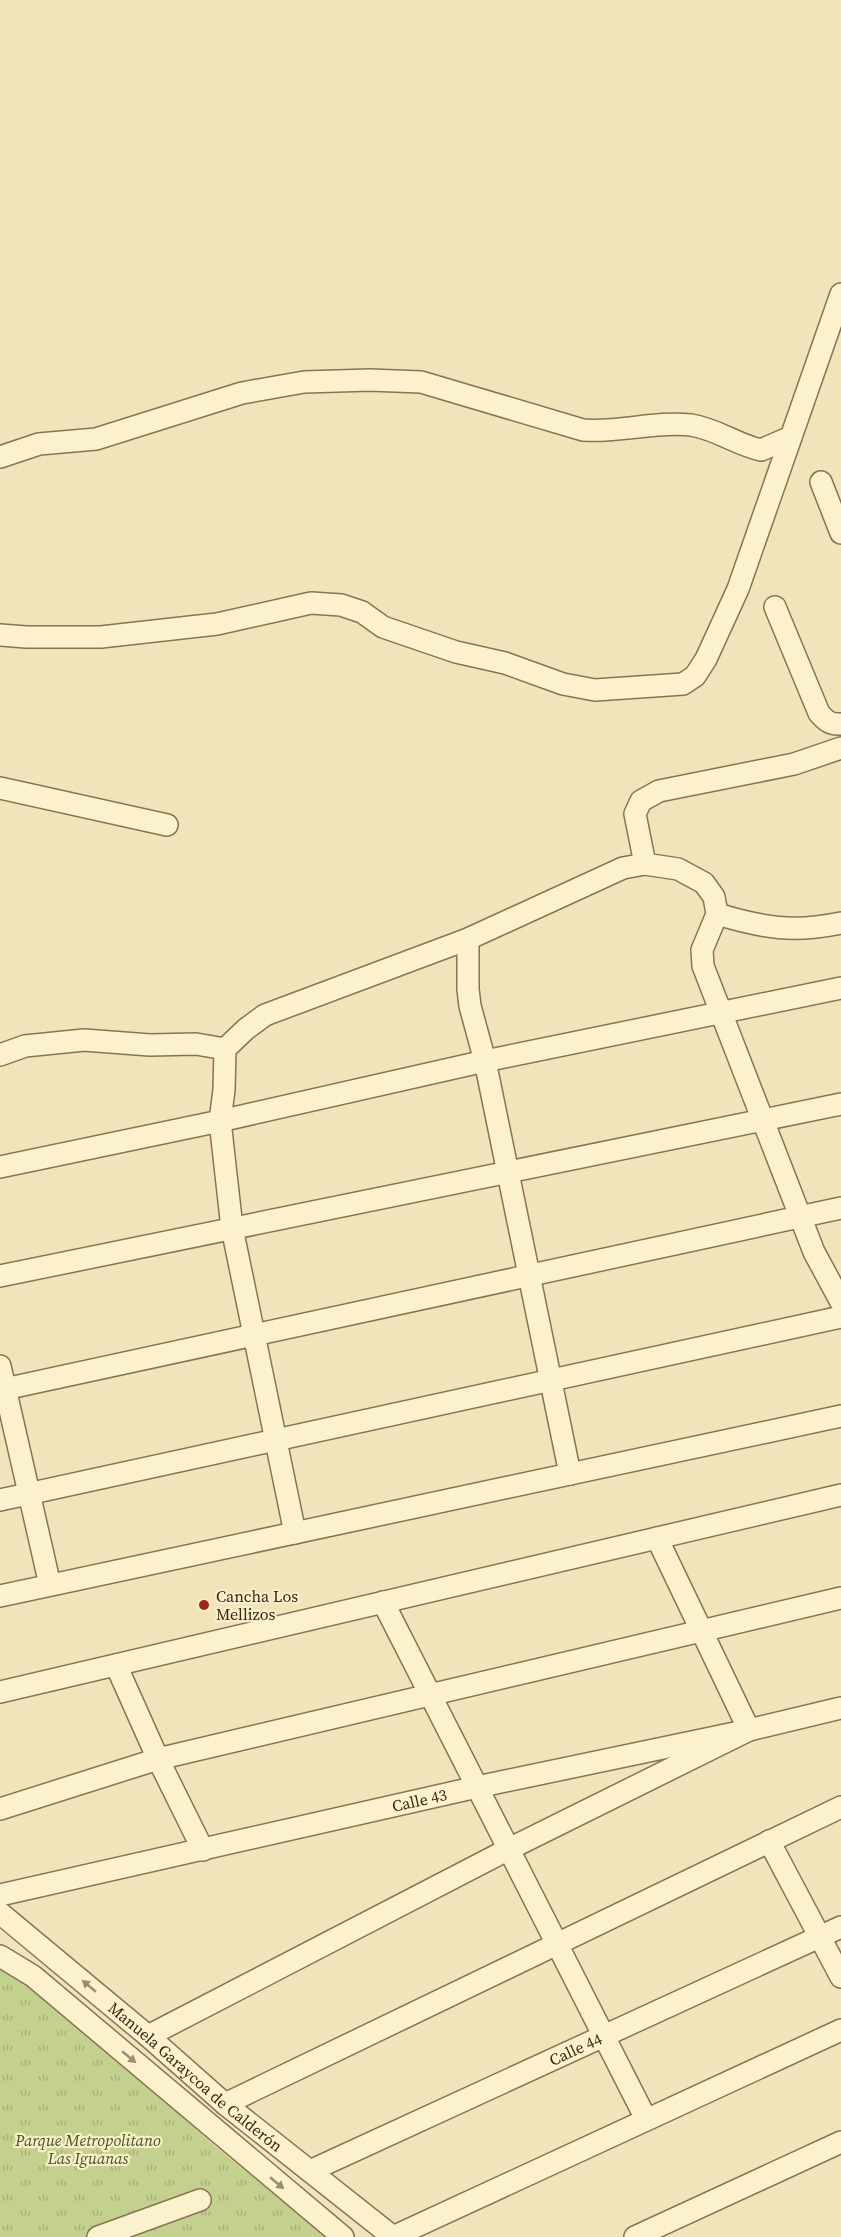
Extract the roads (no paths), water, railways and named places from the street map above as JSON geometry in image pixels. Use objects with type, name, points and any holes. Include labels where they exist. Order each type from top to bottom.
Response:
[{"type":"street","points":[[0,634],[26,637],[101,637],[217,624],[310,603],[341,605],[362,612],[383,627],[456,652],[506,663],[563,684],[595,690],[683,684],[695,676],[706,659],[738,589],[841,294]]},
{"type":"street","points":[[0,457],[39,444],[96,439],[242,393],[304,382],[370,380],[421,382],[583,430],[600,432],[658,423],[691,425],[716,431],[761,450],[791,437]]},
{"type":"street","points":[[821,482],[841,533]]},
{"type":"street","points":[[775,607],[819,713],[826,721],[835,725],[841,724]]},
{"type":"street","points":[[645,864],[635,814],[641,801],[659,791],[794,764],[841,748]]},
{"type":"street","points":[[0,788],[167,825]]},
{"type":"street","points":[[295,1533],[232,1228],[220,1121],[224,1090],[225,1049],[265,1015],[468,939],[623,868],[645,864],[678,869],[704,883],[714,897],[717,914],[702,950],[703,966],[814,1252],[841,1302]]},
{"type":"street","points":[[717,914],[770,927],[811,929],[841,923]]},
{"type":"street","points":[[468,939],[470,1006],[485,1061],[570,1474]]},
{"type":"street","points":[[0,1167],[220,1121],[485,1061],[841,988]]},
{"type":"street","points":[[0,1055],[25,1046],[84,1040],[150,1045],[196,1044],[225,1049]]},
{"type":"street","points":[[0,1276],[841,1104]]},
{"type":"street","points":[[3,1390],[841,1208]]},
{"type":"street","points":[[0,1500],[841,1317]]},
{"type":"street","points":[[0,1366],[3,1390],[30,1494],[50,1585]]},
{"type":"street","points":[[0,1596],[841,1416]]},
{"type":"street","points":[[0,1692],[841,1496]]},
{"type":"street","points":[[148,2036],[509,1850],[749,1730],[657,1538]]},
{"type":"street","points":[[0,1809],[158,1759],[841,1598]]},
{"type":"street","points":[[383,1602],[646,2120]]},
{"type":"street","points":[[116,1665],[158,1759],[203,1850]]},
{"type":"street","name":"Calle 43","points":[[0,1896],[477,1786],[749,1730],[841,1708]]},
{"type":"street","points":[[225,2104],[841,1807]]},
{"type":"street","points":[[769,1841],[841,1977]]},
{"type":"street","name":"Manuela Garaycoa de Calderón","points":[[0,1913],[148,2036],[225,2104],[393,2237]]},
{"type":"street","name":"Calle 44","points":[[310,2171],[841,1927]]},
{"type":"street","name":"Manuela Garaycoa de Calderón","points":[[0,1956],[33,1976],[337,2233]]},
{"type":"street","points":[[393,2237],[841,2030]]},
{"type":"street","points":[[635,2237],[841,2142]]},
{"type":"street","points":[[98,2237],[200,2200]]},
{"type":"street","points":[[337,2233],[350,2203]]},
{"type":"place","name":"Cancha Los Mellizos","points":[[204,1605]]},
{"type":"park label","name":"Parque Metropolitano Las Iguanas","points":[[88,2149]]}]
